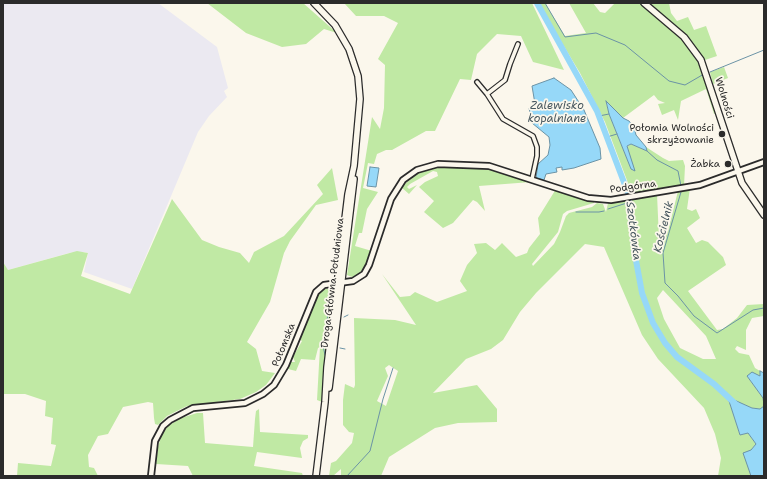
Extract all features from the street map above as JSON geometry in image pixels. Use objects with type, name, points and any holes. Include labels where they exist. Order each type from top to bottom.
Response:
[{"type":"main road","name":"Droga Główna Południowa","points":[[314,3],[330,18],[341,33],[349,49],[356,68],[360,104],[352,196],[340,283],[332,371],[325,402],[316,476]]},
{"type":"main road","name":"Wolności","points":[[644,3],[684,38],[701,60],[738,171],[745,188],[764,215]]},
{"type":"street","points":[[487,94],[505,80],[518,44]]},
{"type":"street","points":[[477,82],[487,94],[503,119],[533,136],[537,147],[537,156],[532,179]]},
{"type":"street","name":"Podgórna","points":[[375,248],[395,192],[403,180],[417,170],[438,164],[489,166],[598,200],[623,199],[700,185],[764,162]]},
{"type":"street","name":"Połomska","points":[[152,476],[155,441],[163,426],[170,420],[193,408],[245,403],[263,394],[274,385],[283,373],[316,292],[324,285],[355,280],[364,274],[375,248]]},
{"type":"shaded area","points":[[3,3],[158,3],[217,47],[228,88],[224,91],[227,97],[209,116],[198,132],[132,289],[84,272],[88,253],[84,252],[69,253],[8,270],[3,262]]},
{"type":"green space","points":[[207,3],[303,3],[337,33],[324,29],[306,44],[282,47],[246,33]]},
{"type":"green space","points":[[344,3],[532,3],[564,70],[533,62],[521,36],[497,34],[477,54],[471,80],[460,79],[435,131],[426,131],[392,150],[386,150],[377,154],[374,164],[368,163],[363,188],[378,192],[367,209],[362,233],[359,233],[355,246],[372,251],[367,263],[359,274],[352,277],[347,275],[372,117],[380,129],[384,108],[385,65],[378,59],[398,23],[384,16],[356,16]]},
{"type":"green space","points":[[538,3],[545,3],[565,36],[586,33],[569,3],[593,3],[600,12],[605,13],[615,3],[640,3],[673,30],[697,56],[704,72],[716,113],[714,114],[706,89],[681,101],[678,120],[674,110],[662,115],[658,104],[665,103],[658,100],[654,95],[623,118],[606,102],[609,114],[631,169],[627,147],[631,144],[647,151],[646,147],[669,161],[683,160],[685,166],[684,186],[644,193],[631,191],[605,122],[580,73]]},
{"type":"green space","points":[[648,3],[669,3],[671,13],[677,21],[688,17],[694,30],[706,26],[717,56],[705,60],[678,27]]},
{"type":"green space","points":[[724,67],[728,78],[713,84],[710,72]]},
{"type":"green space","points":[[448,166],[500,171],[531,182],[479,186],[485,211],[477,202],[473,200],[453,223],[443,228],[424,212],[434,201],[419,187],[425,182],[438,176],[437,172],[433,171],[410,184],[407,187],[409,189],[417,185],[409,194],[401,187],[421,171],[432,167]]},
{"type":"green space","points":[[332,168],[338,200],[316,205],[290,241],[284,253],[270,302],[247,342],[256,349],[262,371],[275,373],[266,385],[256,392],[240,399],[187,406],[167,416],[158,425],[155,424],[153,403],[148,402],[123,407],[108,434],[98,436],[88,455],[89,467],[94,468],[98,476],[17,476],[18,463],[51,466],[56,445],[51,444],[53,418],[45,416],[46,401],[25,394],[3,394],[3,262],[8,270],[77,251],[88,253],[81,276],[130,294],[172,199],[202,240],[240,253],[249,263],[254,252],[284,236],[323,194],[317,185]]},
{"type":"green space","points":[[690,188],[687,209],[692,211],[696,209],[700,218],[687,228],[696,243],[702,240],[708,242],[723,257],[726,265],[688,291],[717,330],[723,329],[737,318],[747,305],[764,304],[764,316],[752,318],[746,330],[746,350],[737,346],[735,349],[739,353],[749,355],[755,368],[760,371],[760,376],[747,376],[763,398],[764,406],[760,409],[752,408],[733,400],[734,404],[729,401],[740,435],[748,433],[756,444],[751,450],[747,462],[751,476],[718,476],[721,458],[715,434],[704,408],[658,359],[642,335],[604,247],[585,244],[536,293],[520,312],[503,340],[491,349],[466,359],[433,393],[477,385],[497,409],[497,422],[458,423],[435,428],[389,457],[381,476],[341,476],[341,469],[333,476],[329,476],[331,463],[336,461],[352,443],[354,433],[349,432],[343,425],[343,400],[345,384],[354,388],[355,385],[354,318],[395,320],[416,325],[382,274],[400,297],[410,296],[415,292],[437,302],[467,291],[460,281],[467,265],[477,253],[474,244],[486,243],[495,250],[502,243],[516,257],[527,253],[540,234],[538,218],[556,189],[594,201],[594,203],[567,211],[563,214],[558,232],[532,264],[533,266],[554,244],[566,216],[569,213],[592,207],[597,203],[603,204],[606,212],[608,203],[657,194],[659,239],[668,231],[678,191]],"holes":[[[663,290],[706,336],[716,359],[703,359],[680,348],[664,319],[657,298]],[[389,365],[398,371],[386,406],[377,401],[388,376],[385,368]]]},
{"type":"green space","points":[[324,289],[330,289],[333,292],[322,402],[317,400],[320,347],[318,348],[315,360],[301,359],[296,371],[288,369],[291,362],[295,362],[293,357],[302,341],[299,339],[315,297]]},
{"type":"green space","points":[[259,409],[260,432],[308,435],[308,438],[303,441],[300,448],[302,458],[257,452],[254,466],[302,473],[303,476],[193,476],[188,466],[156,464],[158,447],[162,434],[168,426],[181,418],[197,413],[203,413],[205,443],[253,447],[256,411]]},
{"type":"water","name":"Zalewisko kopalniane","points":[[554,78],[571,90],[584,110],[600,148],[601,159],[574,168],[562,170],[562,167],[556,168],[557,172],[546,174],[544,180],[536,178],[538,164],[548,155],[550,145],[549,137],[532,123],[529,108],[535,104],[532,86]]},
{"type":"water","name":"Zalewisko kopalniane","points":[[606,101],[623,118],[629,121],[634,127],[636,135],[646,147],[647,151],[631,144],[627,146],[635,171],[631,169],[609,114]]},
{"type":"water","points":[[370,167],[379,168],[376,187],[367,186]]},
{"type":"water","points":[[760,371],[764,373],[764,405],[763,398],[747,376],[752,372],[760,376]]},
{"type":"water","points":[[732,399],[752,408],[760,409],[764,406],[764,476],[751,476],[743,453],[751,450],[756,444],[748,433],[740,435],[729,401],[734,404]]},
{"type":"waterway","name":"Szotkówka","points":[[537,3],[597,111],[628,193],[635,255],[642,293],[653,323],[665,343],[677,357],[714,384],[741,409]]},
{"type":"waterway","points":[[545,3],[565,37],[596,33],[625,45],[669,81],[685,85],[704,74]]},
{"type":"waterway","points":[[710,72],[764,50]]},
{"type":"waterway","points":[[599,116],[609,114]]},
{"type":"waterway","name":"Kościelnik","points":[[607,137],[617,134]]},
{"type":"waterway","name":"Kościelnik","points":[[647,151],[657,160],[678,171],[681,186]]},
{"type":"waterway","name":"Kościelnik","points":[[681,192],[663,253],[665,283],[694,316],[717,333],[753,310],[764,308]]},
{"type":"waterway","points":[[608,209],[630,202]]},
{"type":"waterway","points":[[576,212],[604,211]]},
{"type":"waterway","points":[[325,355],[323,346],[328,314]]},
{"type":"waterway","points":[[344,317],[348,315]]},
{"type":"waterway","points":[[340,348],[345,349]]},
{"type":"waterway","points":[[347,476],[370,451],[383,399],[393,368]]},
{"type":"place","name":"Połomia Wolności skrzyżowanie","points":[[722,134]]},
{"type":"place","name":"Żabka","points":[[728,164]]}]
